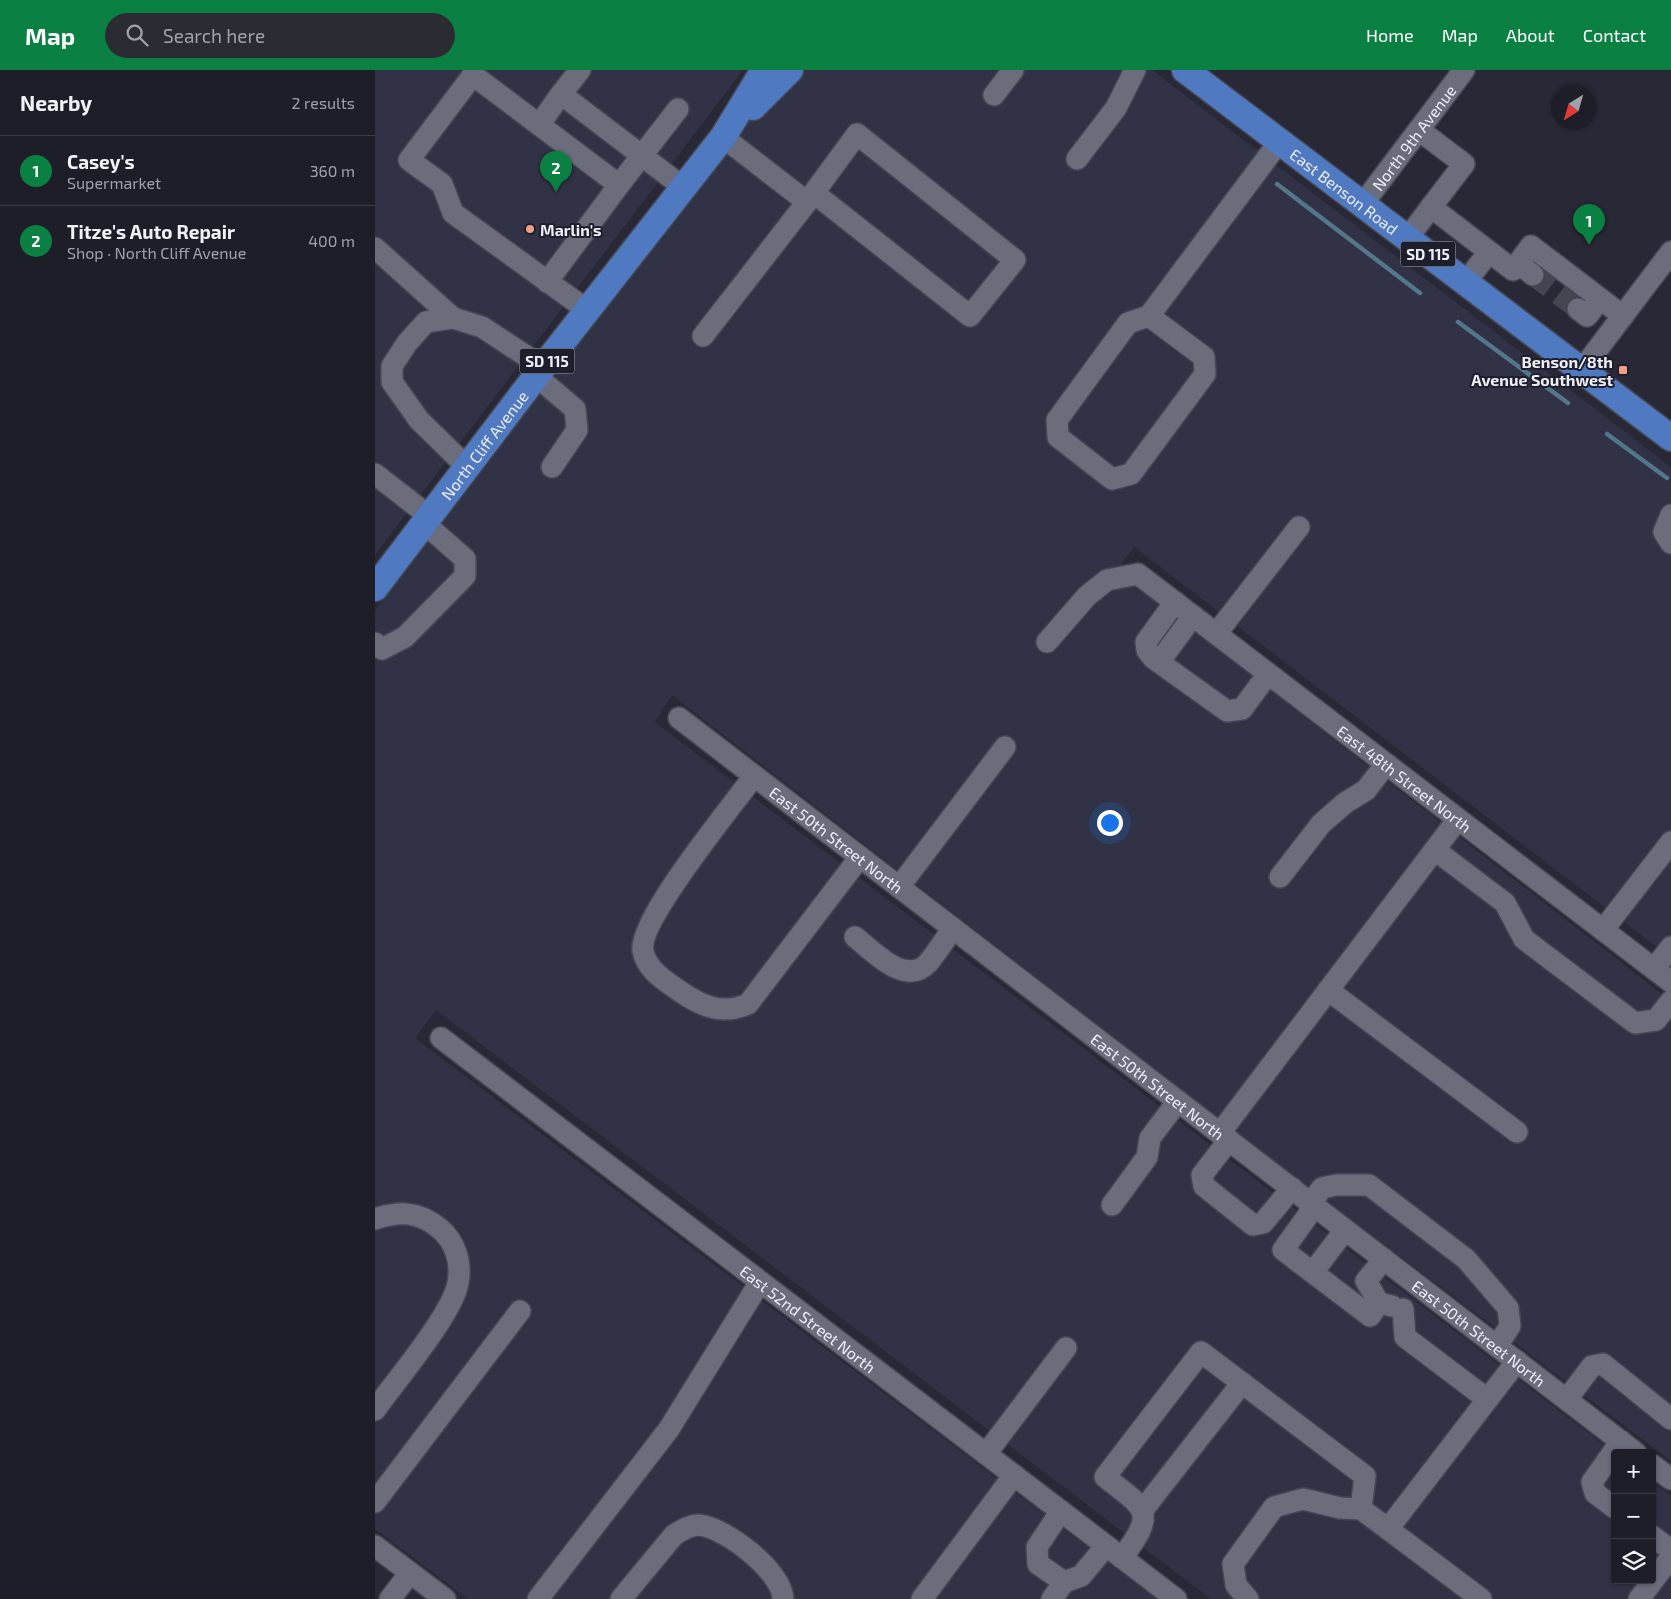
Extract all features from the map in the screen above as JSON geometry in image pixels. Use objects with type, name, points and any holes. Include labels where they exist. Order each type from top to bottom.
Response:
[{"type":"main road","name":"North Cliff Avenue","points":[[723,137],[764,70]]},
{"type":"main road","name":"North Cliff Avenue","points":[[379,574],[427,520],[539,372],[723,137],[789,70]]},
{"type":"main road","name":"East Benson Road","points":[[1185,70],[1671,438]]},
{"type":"street","points":[[539,125],[579,70]]},
{"type":"street","points":[[994,94],[1013,70]]},
{"type":"street","points":[[1077,159],[1115,108],[1135,70]]},
{"type":"street","name":"North 9th Avenue","points":[[1362,205],[1465,70]]},
{"type":"street","points":[[587,310],[453,213],[442,184],[409,160],[473,75],[619,185]]},
{"type":"street","points":[[561,94],[683,188]]},
{"type":"street","points":[[547,282],[678,109]]},
{"type":"street","points":[[1407,239],[1464,164],[1419,130]]},
{"type":"street","points":[[703,336],[810,197],[857,134],[1015,260],[970,316],[810,197],[723,137]]},
{"type":"street","points":[[1149,316],[1204,357],[1205,374],[1131,474],[1111,479],[1058,437],[1057,420],[1128,323],[1149,316],[1279,142]]},
{"type":"street","points":[[1431,207],[1513,270],[1529,265],[1531,246],[1589,304],[1623,316]]},
{"type":"street","points":[[375,248],[453,318],[481,328],[539,372],[575,410],[577,430],[552,467]]},
{"type":"street","points":[[1465,283],[1489,252]]},
{"type":"street","points":[[1581,371],[1671,252]]},
{"type":"street","points":[[453,318],[426,322],[407,342],[383,380],[419,420],[467,467]]},
{"type":"street","points":[[375,474],[427,520],[465,560],[465,576],[405,637],[383,648],[375,644]]},
{"type":"street","points":[[1671,515],[1664,532],[1671,543]]},
{"type":"street","points":[[1216,634],[1299,527]]},
{"type":"street","name":"East 48th Street North","points":[[1047,642],[1087,596],[1107,580],[1138,574],[1671,982]]},
{"type":"street","points":[[1175,602],[1146,642],[1147,650],[1159,662],[1227,711],[1242,709],[1268,674]]},
{"type":"street","points":[[1159,662],[1193,616]]},
{"type":"street","name":"East 50th Street North","points":[[679,718],[1629,1447]]},
{"type":"street","points":[[899,887],[1005,747]]},
{"type":"street","points":[[1281,877],[1321,824],[1345,803],[1366,790],[1386,764]]},
{"type":"street","points":[[754,776],[660,903],[647,932],[643,950],[651,970],[697,1003],[719,1009],[735,1010],[748,1004],[860,857]]},
{"type":"street","points":[[1291,1188],[1263,1223],[1253,1225],[1204,1186],[1202,1175],[1225,1136],[1328,990],[1458,819]]},
{"type":"street","points":[[1603,930],[1671,842]]},
{"type":"street","points":[[1435,850],[1505,903],[1523,939],[1635,1023],[1657,1020],[1671,1001]]},
{"type":"street","points":[[855,936],[891,964],[904,971],[915,970],[926,964],[953,928]]},
{"type":"street","points":[[1654,969],[1671,947]]},
{"type":"street","points":[[1328,990],[1517,1132]]},
{"type":"street","name":"East 52nd Street North","points":[[441,1038],[1176,1599]]},
{"type":"street","points":[[1112,1205],[1147,1157],[1150,1138],[1178,1101]]},
{"type":"street","points":[[1379,1303],[1370,1316],[1283,1250],[1309,1214],[1311,1203],[1322,1188],[1336,1185],[1369,1185],[1467,1259],[1508,1308],[1510,1326],[1497,1346]]},
{"type":"street","points":[[375,1219],[395,1212],[415,1216],[432,1223],[445,1234],[455,1247],[459,1267],[458,1282],[449,1305],[375,1410]]},
{"type":"street","points":[[1313,1272],[1345,1230]]},
{"type":"street","points":[[1384,1259],[1366,1282],[1379,1303],[1403,1309]]},
{"type":"street","points":[[538,1599],[669,1429],[761,1282]]},
{"type":"street","points":[[1420,1287],[1403,1309],[1405,1337],[1487,1399]]},
{"type":"street","points":[[375,1502],[520,1311]]},
{"type":"street","points":[[986,1454],[1066,1348]]},
{"type":"street","points":[[1061,1511],[1037,1547],[1038,1564],[1058,1591],[1141,1533],[1144,1522],[1142,1511],[1137,1502],[1105,1477],[1201,1352],[1365,1476],[1361,1509]]},
{"type":"street","points":[[1388,1529],[1517,1361]]},
{"type":"street","points":[[1567,1399],[1592,1366],[1603,1364],[1671,1418]]},
{"type":"street","points":[[1142,1511],[1242,1383]]},
{"type":"street","points":[[1611,1505],[1595,1493],[1592,1482],[1629,1447]]},
{"type":"street","points":[[1656,1468],[1671,1479]]},
{"type":"street","points":[[922,1599],[1014,1476]]},
{"type":"street","points":[[1249,1599],[1236,1585],[1233,1564],[1274,1507],[1303,1499],[1340,1508],[1361,1509],[1481,1599]]},
{"type":"street","points":[[621,1599],[674,1535],[683,1529],[700,1525],[713,1529],[730,1539],[768,1568],[781,1586],[783,1599]]},
{"type":"street","points":[[1656,1539],[1671,1550]]},
{"type":"street","points":[[375,1546],[445,1599]]},
{"type":"street","points":[[1639,1599],[1671,1558]]},
{"type":"street","points":[[390,1599],[410,1573]]},
{"type":"shaded area","points":[[375,70],[743,70],[375,555]]},
{"type":"shaded area","points":[[786,70],[1152,70],[1671,467],[1671,958],[1134,547],[1116,571],[1671,1001],[1671,1461],[1223,1122],[672,695],[655,722],[1611,1450],[1611,1584],[1656,1584],[1656,1485],[1671,1496],[1671,1599],[1211,1599],[436,1010],[415,1038],[1156,1599],[468,1599],[375,1529],[375,610]]},
{"type":"waterway","points":[[1277,184],[1420,293]]},
{"type":"waterway","points":[[1458,322],[1568,403]]},
{"type":"waterway","points":[[1607,434],[1667,478]]},
{"type":"tunnel","points":[[1533,275],[1578,309]]},
{"type":"place","name":"Titze's Auto Repair","points":[[556,192]]},
{"type":"place","name":"Marlin's","points":[[530,229]]},
{"type":"place","name":"Casey's","points":[[1589,245]]},
{"type":"place","name":"Benson/8th Avenue Southwest","points":[[1623,370]]}]
